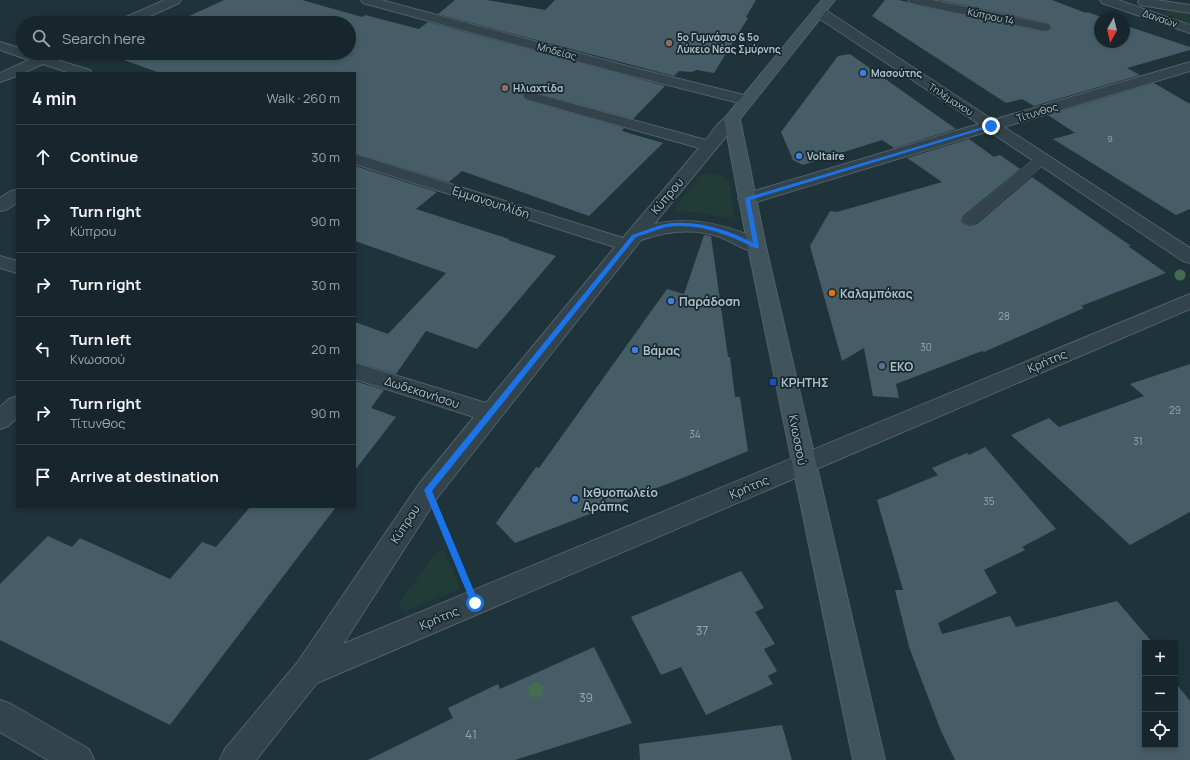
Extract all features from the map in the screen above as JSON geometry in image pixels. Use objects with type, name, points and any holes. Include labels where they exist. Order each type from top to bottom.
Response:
[{"type":"street","points":[[140,16],[175,0]]},
{"type":"street","name":"Μηδείας","points":[[367,0],[622,69],[747,100]]},
{"type":"street","name":"Κύπρου 14","points":[[914,0],[1044,27]]},
{"type":"street","name":"Δαναών","points":[[1106,0],[1190,29]]},
{"type":"street","points":[[1132,0],[1190,9]]},
{"type":"street","name":"Κύπρου","points":[[236,760],[307,673],[428,490],[489,413],[824,6]]},
{"type":"street","name":"Τηλέμαχου","points":[[824,6],[991,126],[1190,257]]},
{"type":"street","points":[[0,46],[16,51]]},
{"type":"street","points":[[0,78],[42,60],[82,72]]},
{"type":"street","name":"Τίτυνθος","points":[[747,199],[1190,66]]},
{"type":"street","points":[[530,96],[710,146]]},
{"type":"street","name":"Κνωσσού","points":[[732,119],[747,199],[803,464],[869,760]]},
{"type":"street","name":"Εμμανουηλίδη","points":[[356,159],[631,241]]},
{"type":"street","points":[[0,206],[16,196]]},
{"type":"street","points":[[631,241],[663,226],[690,225],[704,226],[733,234],[757,247]]},
{"type":"street","points":[[0,262],[16,267]]},
{"type":"street","name":"Κρήτης","points":[[307,673],[1190,301]]},
{"type":"street","name":"Δωδεκανήσου","points":[[356,371],[489,413]]},
{"type":"street","points":[[0,420],[16,406]]},
{"type":"street","points":[[0,716],[78,760]]},
{"type":"lane","points":[[970,220],[1042,159]]},
{"type":"path","points":[[428,490],[475,603]]},
{"type":"green space","points":[[1165,11],[1190,12],[1190,24],[1165,13]]},
{"type":"green space","points":[[706,173],[716,174],[729,182],[735,220],[704,213],[673,211],[698,177]]},
{"type":"green space","points":[[444,549],[460,589],[404,612],[399,603],[436,553]]},
{"type":"building","points":[[224,0],[302,0],[362,17],[365,15],[419,29],[428,22],[665,86],[633,119],[530,91],[525,92],[522,95],[525,100],[624,128],[622,131],[663,143],[589,216],[462,171],[449,182],[356,153],[356,72],[157,72],[124,60],[356,60],[356,16],[189,16]]},
{"type":"building","name":"5ο Γυμνάσιο & 5ο Λύκειο Νέας Σμύρνης","points":[[455,0],[487,0],[545,10],[555,0],[756,0],[746,17],[748,18],[714,73],[697,70],[691,72],[679,71],[674,76],[438,14]]},
{"type":"building","points":[[885,0],[899,0],[914,5],[1044,32],[1049,31],[1052,28],[1049,23],[939,0],[1052,0],[1086,13],[1094,14],[1094,48],[1130,48],[1130,27],[1190,47],[1190,50],[1127,68],[1140,75],[1034,106],[1022,99],[1006,103],[872,16]]},
{"type":"building","points":[[850,54],[956,129],[894,148],[882,140],[803,165],[793,160],[781,132],[838,56]]},
{"type":"building","points":[[1154,83],[1190,104],[1190,209],[1176,215],[1053,139],[1075,133],[1048,115]]},
{"type":"building","points":[[969,139],[994,157],[1000,155],[1020,169],[963,216],[961,221],[964,224],[970,226],[977,224],[1032,177],[1131,246],[1128,246],[1166,273],[1081,306],[1084,308],[984,352],[982,351],[896,384],[899,398],[873,396],[864,348],[842,361],[810,246],[830,211],[837,212],[942,182],[907,158]]},
{"type":"building","points":[[356,166],[437,192],[416,209],[556,256],[477,349],[426,331],[396,374],[356,362],[356,322],[388,334],[446,273],[356,241]]},
{"type":"building","points":[[704,235],[711,236],[728,357],[730,357],[735,397],[740,397],[748,451],[515,543],[496,523],[536,467],[539,468],[667,289],[684,294]]},
{"type":"building","points":[[1190,364],[1190,512],[1130,545],[1011,435],[1049,418],[1059,427],[1144,396],[1130,384]]},
{"type":"building","points":[[356,381],[384,390],[371,408],[396,417],[356,469]]},
{"type":"building","points":[[985,447],[1056,529],[1022,547],[1025,550],[984,570],[997,593],[938,623],[942,634],[1010,616],[1016,627],[1117,601],[1150,640],[1142,640],[1142,748],[1178,748],[1178,686],[1190,701],[1190,760],[955,760],[941,731],[909,647],[895,590],[903,590],[877,500],[938,475],[932,468],[967,453],[969,455]]},
{"type":"building","points":[[249,508],[335,508],[170,725],[0,640],[0,584],[48,536],[72,547],[80,538],[170,579],[202,542],[216,547]]},
{"type":"building","points":[[741,571],[764,608],[755,612],[775,644],[764,649],[777,671],[768,676],[773,684],[706,715],[681,667],[661,675],[631,617]]},
{"type":"building","points":[[594,647],[632,723],[515,760],[368,760],[453,718],[448,708],[498,684],[500,689]]},
{"type":"building","points":[[782,725],[792,760],[640,760],[639,744]]},
{"type":"place","name":"5ο Γυμνάσιο & 5ο Λύκειο Νέας Σμύρνης","points":[[669,43]]},
{"type":"place","name":"Μασούτης","points":[[863,73]]},
{"type":"place","name":"Ηλιαχτίδα","points":[[505,88]]},
{"type":"place","name":"Voltaire","points":[[799,156]]},
{"type":"place","name":"Καλαμπόκας","points":[[832,293]]},
{"type":"place","name":"Παράδοση","points":[[671,301]]},
{"type":"place","name":"Βάμας","points":[[635,350]]},
{"type":"place","name":"EKO","points":[[882,366]]},
{"type":"place","name":"ΚΡΗΤΗΣ","points":[[773,382]]},
{"type":"place","name":"Ιχθυοπωλείο Αράπης","points":[[575,499]]},
{"type":"route","points":[[475,603],[428,490],[634,236],[663,226],[704,226],[733,234],[757,247],[747,199],[991,126]]}]
